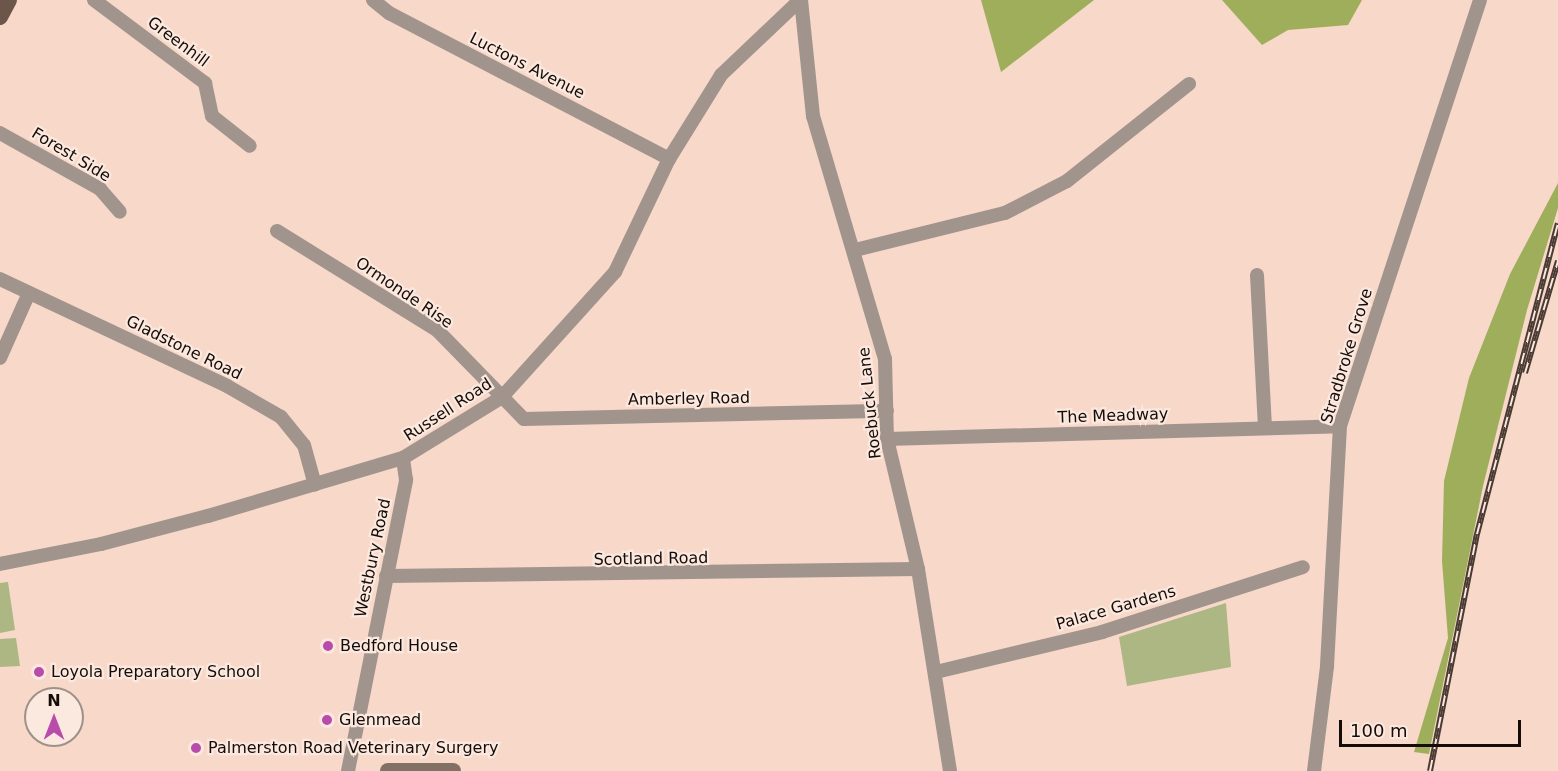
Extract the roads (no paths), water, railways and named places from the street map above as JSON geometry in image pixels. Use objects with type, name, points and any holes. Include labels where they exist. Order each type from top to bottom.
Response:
[{"type":"main road","points":[[388,771],[453,771]]},
{"type":"street","name":"Greenhill","points":[[93,0],[205,83],[212,116],[250,146]]},
{"type":"street","name":"Luctons Avenue","points":[[373,0],[389,13],[669,159]]},
{"type":"street","name":"Russell Road","points":[[0,564],[101,544],[315,485],[403,458],[502,397],[615,272],[669,159],[721,75],[800,0]]},
{"type":"street","name":"Roebuck Lane","points":[[800,0],[813,116],[855,250],[885,359],[887,438],[918,569],[931,663],[936,672],[950,771]]},
{"type":"street","name":"Stradbroke Grove","points":[[1314,771],[1327,666],[1340,426],[1480,0]]},
{"type":"street","points":[[855,250],[1005,213],[1067,181],[1190,84]]},
{"type":"street","name":"Forest Side","points":[[0,133],[100,189],[120,212]]},
{"type":"street","name":"Ormonde Rise","points":[[277,231],[438,331],[502,397]]},
{"type":"street","points":[[1257,275],[1265,428]]},
{"type":"street","name":"Gladstone Road","points":[[0,279],[227,386],[281,417],[304,445],[315,485]]},
{"type":"street","points":[[0,358],[28,293]]},
{"type":"street","name":"Amberley Road","points":[[502,397],[524,419],[887,411]]},
{"type":"street","name":"The Meadway","points":[[887,438],[1340,426]]},
{"type":"street","name":"Westbury Road","points":[[348,771],[406,480],[403,458]]},
{"type":"street","name":"Palace Gardens","points":[[936,672],[1102,632],[1303,567]]},
{"type":"street","name":"Scotland Road","points":[[386,576],[896,573],[918,569]]},
{"type":"railway","points":[[1430,771],[1477,534],[1558,223]]},
{"type":"railway","points":[[1525,373],[1558,261]]},
{"type":"place","name":"Bedford House","points":[[328,646]]},
{"type":"place","name":"Loyola Preparatory School","points":[[39,672]]},
{"type":"place","name":"Glenmead","points":[[327,720]]},
{"type":"place","name":"Palmerston Road Veterinary Surgery","points":[[196,748]]}]
